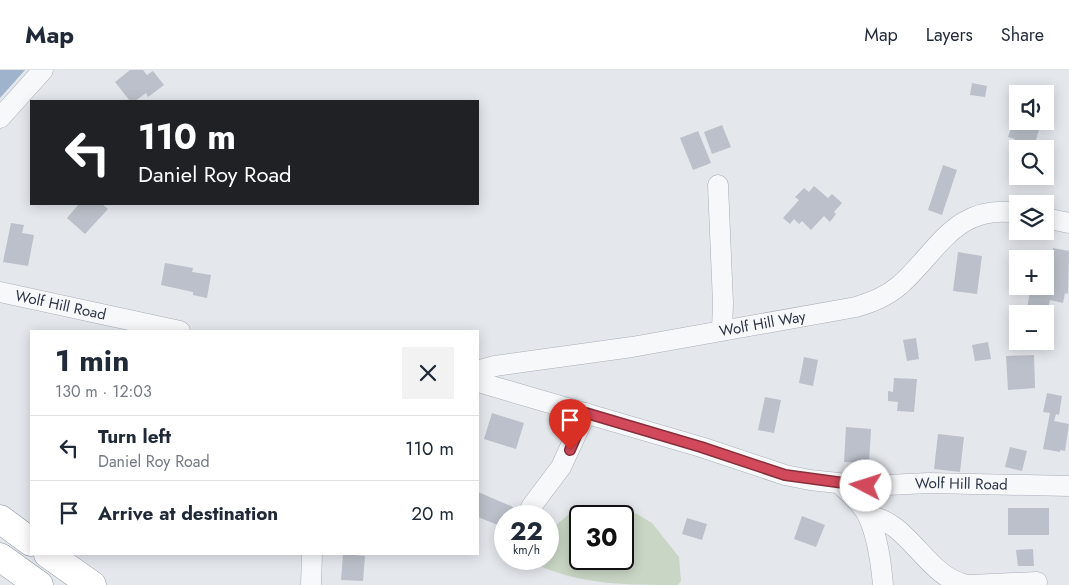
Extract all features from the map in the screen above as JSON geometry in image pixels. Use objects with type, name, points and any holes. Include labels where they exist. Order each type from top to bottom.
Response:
[{"type":"highway","points":[[0,519],[30,541]]},
{"type":"highway","points":[[49,555],[92,585]]},
{"type":"highway","points":[[0,557],[40,585]]},
{"type":"street","points":[[0,118],[43,70]]},
{"type":"street","points":[[718,185],[724,302],[722,330]]},
{"type":"street","name":"Wolf Hill Way","points":[[479,373],[484,369],[495,366],[632,348],[722,330],[856,307],[881,299],[900,284],[959,223],[986,213],[1009,212]]},
{"type":"street","points":[[1054,220],[1069,223]]},
{"type":"street","name":"Wolf Hill Road","points":[[0,292],[175,330]]},
{"type":"street","name":"Wolf Hill Road","points":[[479,382],[701,447],[785,475],[840,484],[866,486],[938,484],[1069,486]]},
{"type":"street","points":[[533,505],[561,468],[586,413]]},
{"type":"street","points":[[840,484],[858,501],[868,516],[880,560],[883,585]]},
{"type":"street","points":[[868,516],[884,521],[904,536],[950,580],[969,585],[1037,582]]},
{"type":"street","points":[[311,585],[312,555]]},
{"type":"green space","points":[[634,513],[637,514],[652,523],[679,557],[681,581],[678,585],[607,583],[573,577],[551,570],[559,570],[559,523],[569,515],[569,570],[634,570]]},
{"type":"water","points":[[0,70],[25,70],[0,98]]},
{"type":"building","points":[[130,70],[143,70],[147,75],[153,71],[164,85],[148,97],[146,93],[136,100],[129,100],[115,82]]},
{"type":"building","points":[[972,83],[987,86],[985,97],[970,95]]},
{"type":"building","points":[[722,125],[731,147],[712,154],[704,132]]},
{"type":"building","points":[[1010,130],[1039,130],[1036,140],[1015,140],[1008,137]]},
{"type":"building","points":[[698,131],[711,163],[693,170],[680,138]]},
{"type":"building","points":[[943,165],[957,170],[942,215],[928,210]]},
{"type":"building","points":[[814,186],[828,198],[832,194],[842,203],[834,212],[836,214],[830,222],[824,216],[811,230],[802,221],[799,224],[794,219],[790,224],[783,218],[799,200],[795,197],[804,188],[809,192]]},
{"type":"building","points":[[78,205],[103,205],[108,209],[85,234],[67,218]]},
{"type":"building","points":[[11,223],[24,225],[22,233],[34,235],[28,266],[3,262]]},
{"type":"building","points":[[1053,248],[1069,251],[1068,294],[1065,293],[1063,303],[1050,300],[1049,305],[1028,305],[1029,295],[1054,295]]},
{"type":"building","points":[[958,252],[982,256],[977,294],[953,291]]},
{"type":"building","points":[[165,263],[193,268],[192,272],[211,275],[207,298],[193,295],[193,292],[161,285]]},
{"type":"building","points":[[916,338],[919,359],[907,361],[903,340]]},
{"type":"building","points":[[988,342],[991,359],[975,361],[972,345]]},
{"type":"building","points":[[1034,355],[1035,388],[1008,390],[1006,356]]},
{"type":"building","points":[[804,357],[818,360],[813,386],[799,383]]},
{"type":"building","points":[[894,378],[917,379],[914,412],[897,411],[898,402],[888,401],[888,391],[893,392]]},
{"type":"building","points":[[1047,393],[1062,396],[1059,415],[1056,414],[1054,421],[1069,424],[1065,451],[1043,449],[1050,413],[1043,412]]},
{"type":"building","points":[[765,397],[781,400],[774,433],[758,430]]},
{"type":"building","points":[[492,413],[524,423],[516,449],[484,439]]},
{"type":"building","points":[[846,427],[871,429],[869,463],[844,462]]},
{"type":"building","points":[[938,434],[964,437],[960,472],[934,469]]},
{"type":"building","points":[[1010,447],[1027,451],[1022,471],[1005,467]]},
{"type":"building","points":[[479,492],[508,505],[494,505],[494,524],[479,517]]},
{"type":"building","points":[[1008,508],[1049,508],[1049,535],[1008,535]]},
{"type":"building","points":[[802,516],[825,525],[816,547],[794,539]]},
{"type":"building","points":[[687,518],[707,524],[702,540],[682,534]]},
{"type":"building","points":[[1033,549],[1034,566],[1018,566],[1016,550]]},
{"type":"building","points":[[343,555],[365,556],[363,581],[341,580]]},
{"type":"route","points":[[570,450],[586,413],[701,447],[785,475],[810,480],[866,486]]}]
